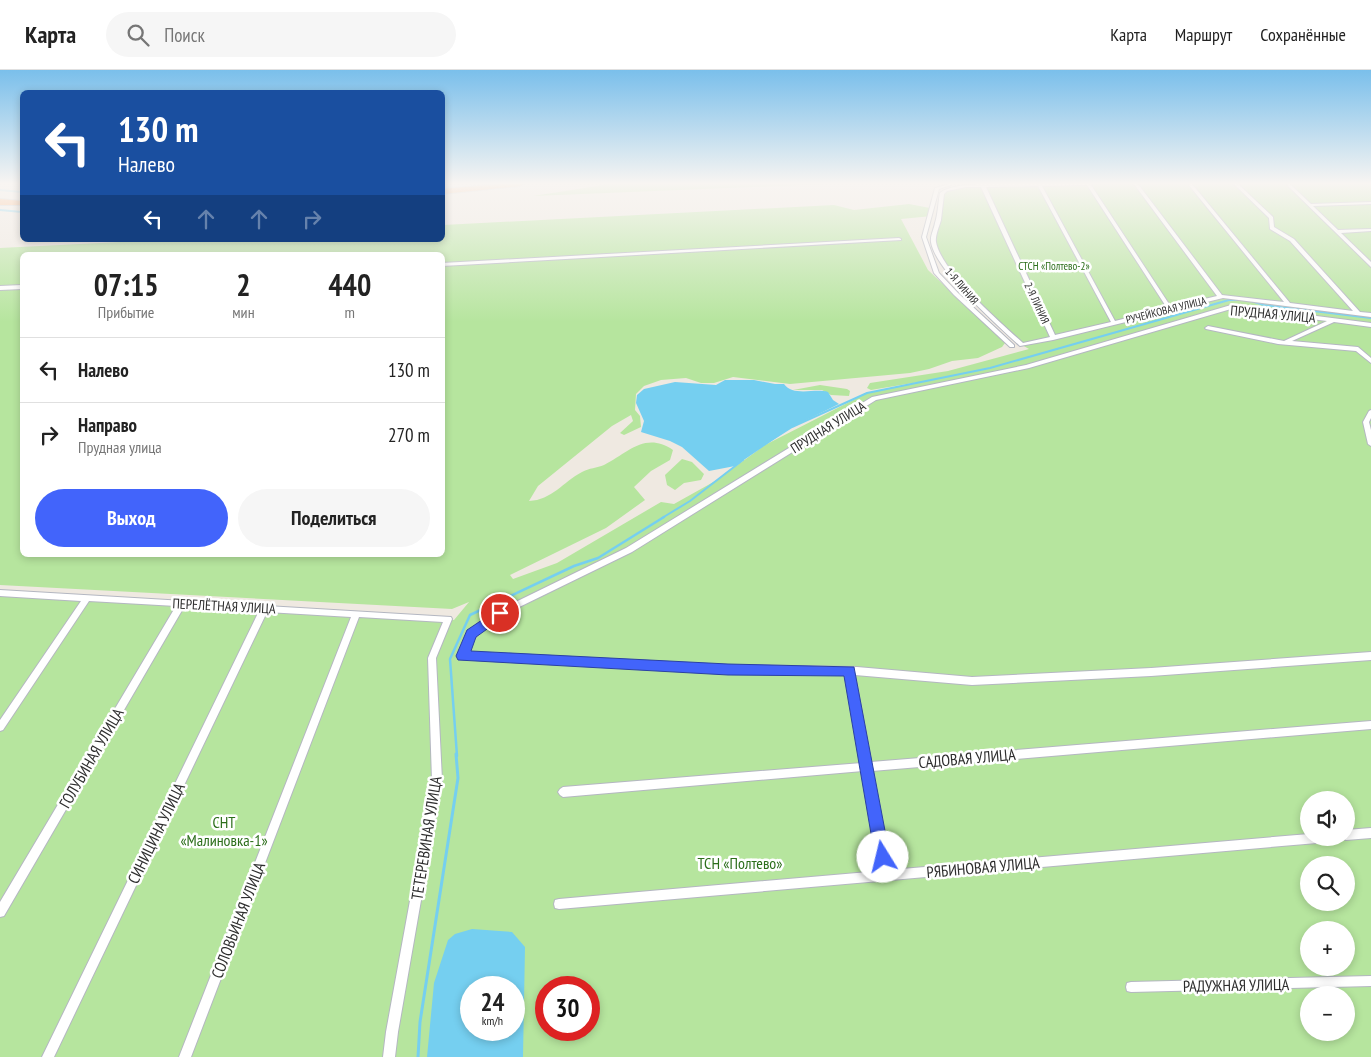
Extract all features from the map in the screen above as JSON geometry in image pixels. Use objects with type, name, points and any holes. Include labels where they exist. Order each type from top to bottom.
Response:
[{"type":"street","points":[[926,230],[924,238],[937,273],[956,294],[1012,346]]},
{"type":"street","name":"1-Я ЛИНИЯ","points":[[936,230],[933,241],[939,257],[950,273],[990,316],[1022,345]]},
{"type":"street","name":"2-Я ЛИНИЯ","points":[[1004,230],[1054,338]]},
{"type":"street","points":[[1064,230],[1114,323]]},
{"type":"street","points":[[1118,230],[1170,309]]},
{"type":"street","points":[[1171,230],[1220,296]]},
{"type":"street","points":[[1228,230],[1288,304]]},
{"type":"street","points":[[1275,230],[1292,240],[1358,313]]},
{"type":"street","points":[[1337,232],[1370,230]]},
{"type":"street","points":[[1337,232],[1370,262]]},
{"type":"street","points":[[445,265],[899,240]]},
{"type":"street","points":[[0,288],[20,287]]},
{"type":"street","name":"РУЧЕЙКОВАЯ УЛИЦА","points":[[1022,345],[1220,296],[1371,315]]},
{"type":"street","name":"ПРУДНАЯ УЛИЦА","points":[[850,671],[728,669],[462,656],[471,634],[500,613],[629,550],[874,398],[1027,367],[1232,307],[1371,325]]},
{"type":"street","points":[[1286,342],[1334,320]]},
{"type":"street","points":[[1208,328],[1286,342],[1358,349],[1371,361]]},
{"type":"street","points":[[1371,412],[1366,422],[1371,444]]},
{"type":"street","name":"ПЕРЕЛЁТНАЯ УЛИЦА","points":[[1,594],[448,620]]},
{"type":"street","points":[[0,727],[87,598]]},
{"type":"street","name":"ГОЛУБИНАЯ УЛИЦА","points":[[0,912],[182,604]]},
{"type":"street","name":"СИНИЦИНА УЛИЦА","points":[[48,1057],[264,608]]},
{"type":"street","name":"СОЛОВЬИНАЯ УЛИЦА","points":[[185,1057],[356,614]]},
{"type":"street","name":"ТЕТЕРЕВИНАЯ УЛИЦА","points":[[389,1057],[393,1022],[437,780],[432,658],[448,620]]},
{"type":"street","points":[[886,875],[850,671],[972,681],[1151,672],[1371,656]]},
{"type":"street","name":"САДОВАЯ УЛИЦА","points":[[563,792],[1371,725]]},
{"type":"street","points":[[1355,834],[1371,833]]},
{"type":"street","name":"РЯБИНОВАЯ УЛИЦА","points":[[559,904],[1300,839]]},
{"type":"street","name":"РАДУЖНАЯ УЛИЦА","points":[[1131,987],[1371,981]]},
{"type":"green space","points":[[445,230],[907,230],[928,270],[1005,343],[1002,347],[978,358],[952,361],[910,373],[790,384],[733,377],[714,383],[701,383],[686,378],[661,380],[644,386],[636,394],[635,410],[640,416],[641,427],[624,435],[620,433],[633,421],[631,415],[612,426],[538,486],[529,501],[551,494],[582,472],[604,465],[637,446],[645,443],[663,445],[673,450],[670,460],[651,471],[634,487],[645,500],[606,528],[510,575],[513,579],[557,563],[661,502],[674,504],[717,480],[765,445],[867,393],[919,382],[871,390],[867,388],[870,383],[948,371],[1029,349],[1022,345],[950,273],[933,241],[935,230],[1371,230],[1371,1057],[0,1057],[0,593],[454,620],[469,602],[452,609],[0,585],[0,248],[119,242],[445,242]]},
{"type":"green space","points":[[820,385],[847,389],[850,391],[849,396],[831,395],[822,390],[793,390]]},
{"type":"green space","points":[[682,459],[692,462],[704,474],[701,480],[684,483],[675,490],[667,485],[665,475]]},
{"type":"water","points":[[725,380],[754,380],[784,384],[788,388],[798,391],[828,392],[833,400],[839,404],[792,427],[735,466],[709,471],[682,447],[670,441],[641,432],[644,421],[636,403],[637,395],[644,389],[675,382],[716,385]]},
{"type":"water","points":[[472,929],[512,932],[525,947],[524,976],[460,976],[460,1041],[523,1041],[523,1057],[427,1057],[434,983],[448,940],[455,934]]},
{"type":"waterway","points":[[759,448],[792,427],[867,393],[990,368],[1229,300],[1241,300]]},
{"type":"waterway","points":[[1251,301],[1264,305],[1371,318]]},
{"type":"waterway","points":[[662,518],[690,501],[743,460]]},
{"type":"waterway","points":[[457,756],[450,659],[470,615],[574,566],[598,558],[664,517]]},
{"type":"waterway","points":[[418,1057],[420,1022],[458,778],[456,754]]},
{"type":"route","points":[[500,613],[471,634],[462,656],[728,669],[850,671],[883,857]]},
{"type":"park label","name":"СТСН «Полтево-2»","points":[[1054,266]]},
{"type":"park label","name":"СНТ «Малиновка-1»","points":[[224,831]]},
{"type":"park label","name":"ТСН «Полтево»","points":[[740,863]]}]
